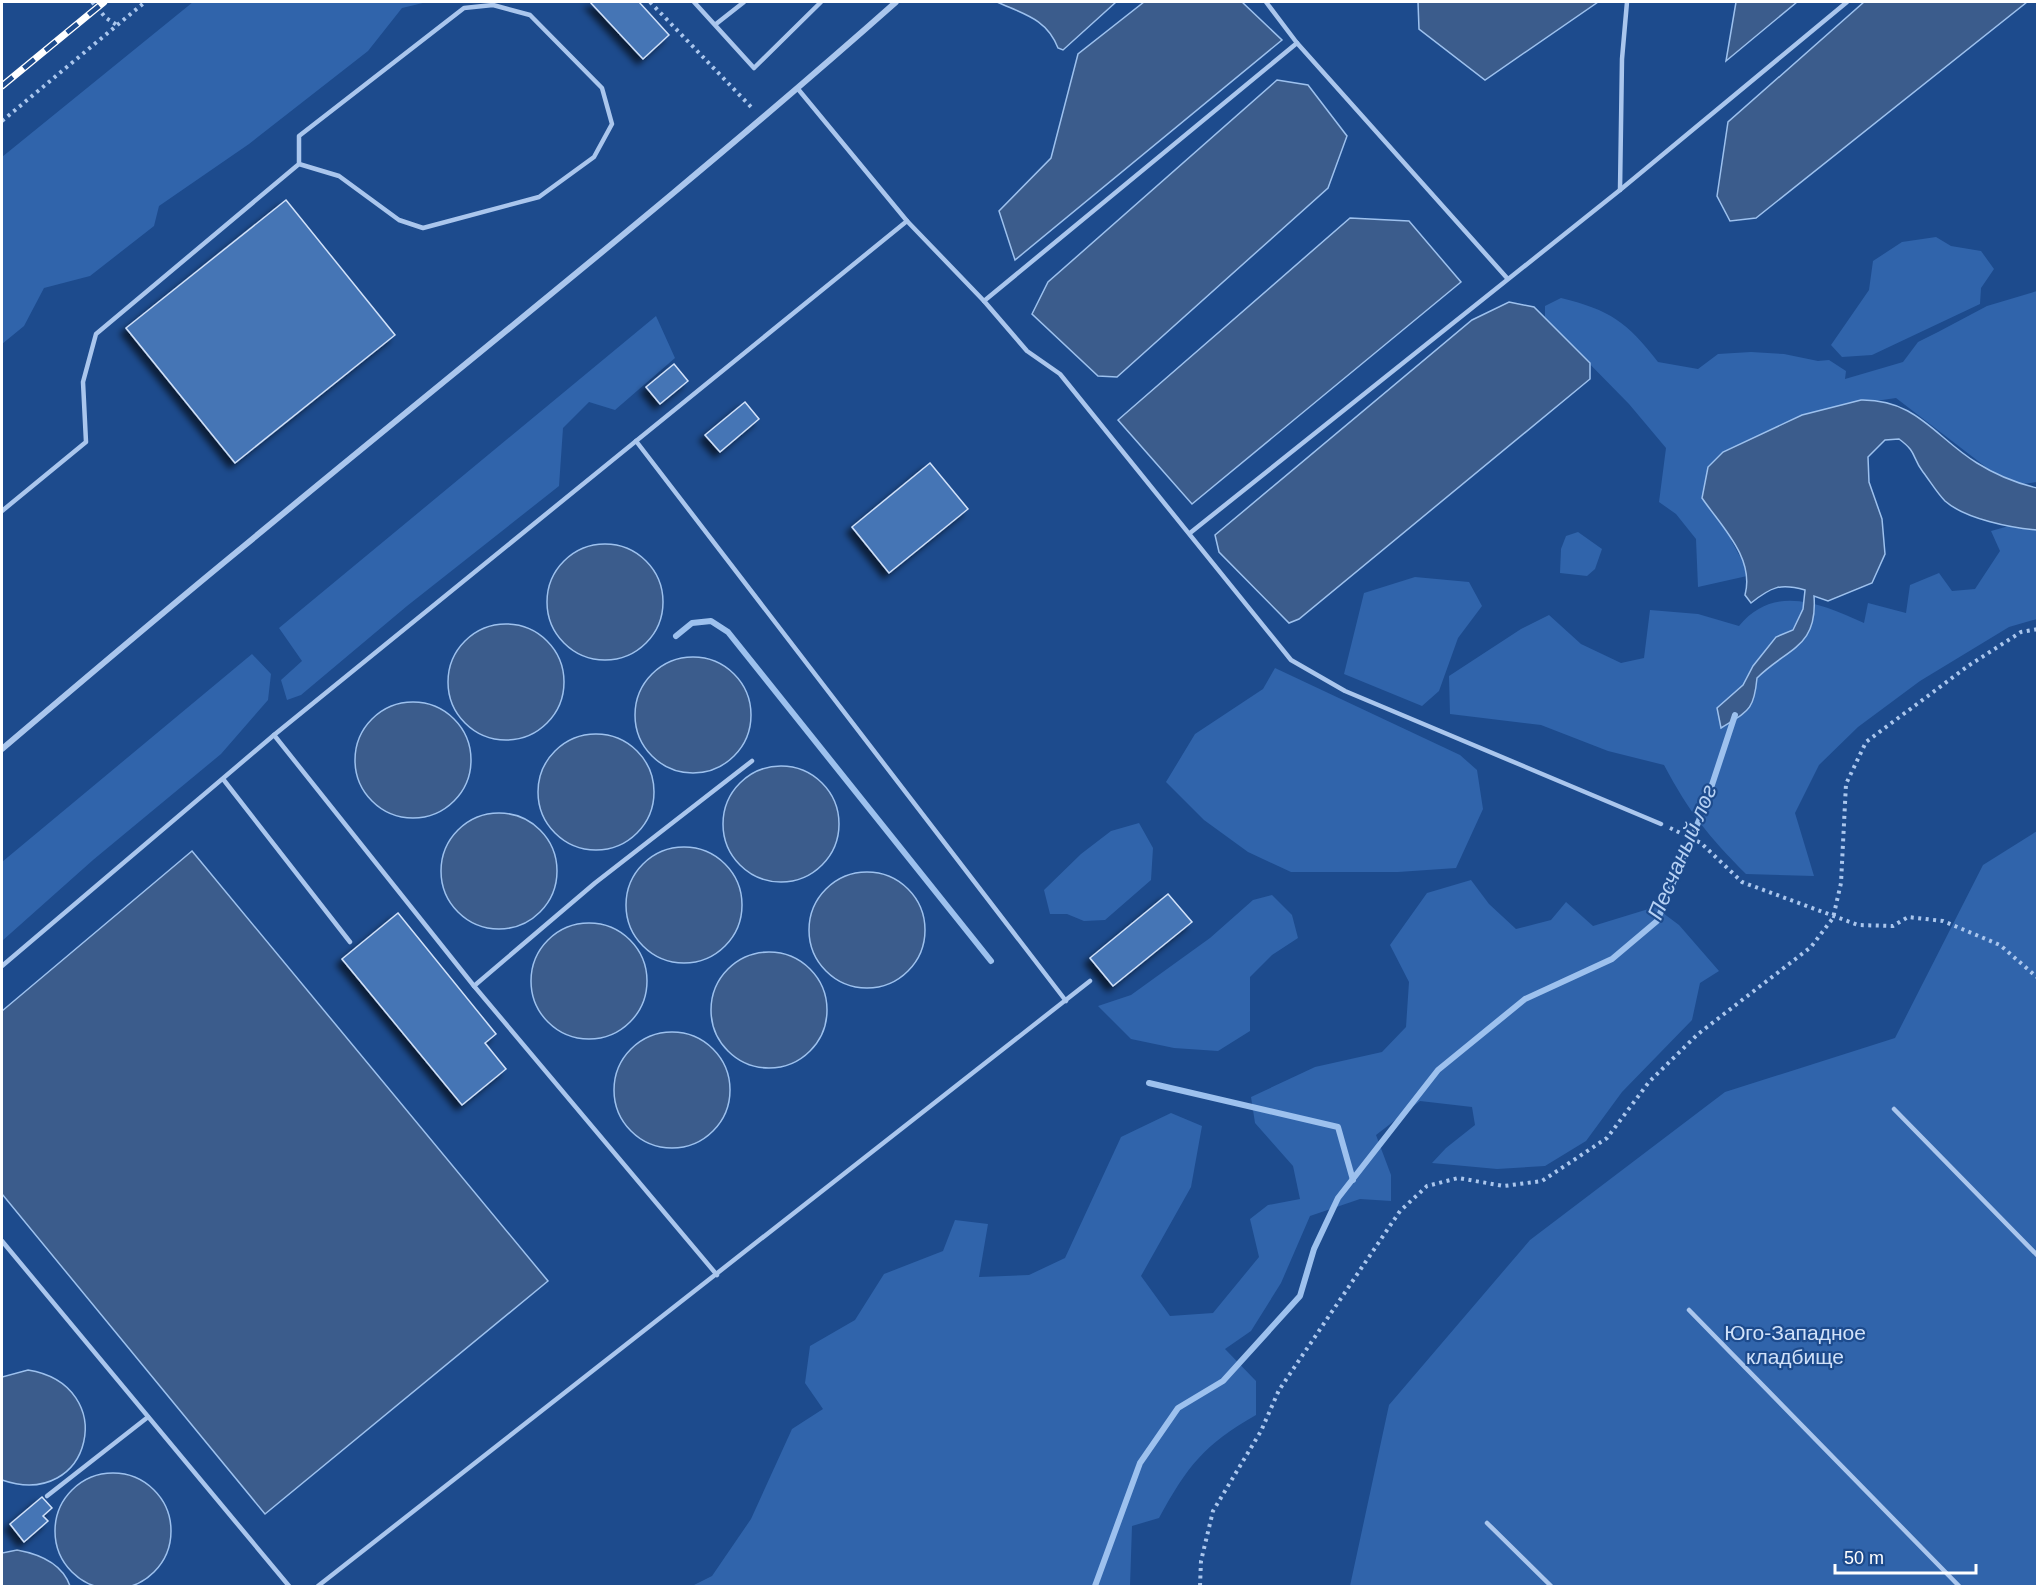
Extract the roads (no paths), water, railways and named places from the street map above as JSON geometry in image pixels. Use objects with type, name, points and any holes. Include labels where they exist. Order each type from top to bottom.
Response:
[{"type":"street","points":[[2,749],[244,546],[763,119],[896,2]]},
{"type":"lane","points":[[694,2],[754,68],[821,2]]},
{"type":"lane","points":[[716,24],[744,2]]},
{"type":"lane","points":[[1266,2],[1297,43],[1507,278]]},
{"type":"lane","points":[[1620,190],[1622,59],[1627,2]]},
{"type":"lane","points":[[1190,533],[1620,190],[1847,2]]},
{"type":"lane","points":[[2,511],[86,442],[83,382],[96,334],[298,164],[299,136],[464,8],[493,5],[530,15],[602,88],[612,124],[594,157],[539,197],[423,228],[399,220],[339,176],[298,164]]},
{"type":"lane","points":[[984,301],[1297,43]]},
{"type":"lane","points":[[798,89],[907,221],[984,301],[1027,351],[1060,374],[1291,660],[1345,691],[1661,824]]},
{"type":"lane","points":[[2,966],[274,735],[907,221]]},
{"type":"lane","points":[[636,441],[1066,1001]]},
{"type":"lane","points":[[274,735],[474,986],[717,1275]]},
{"type":"lane","points":[[474,986],[596,883],[752,761]]},
{"type":"lane","points":[[223,779],[350,942]]},
{"type":"lane","points":[[318,1587],[1090,981]]},
{"type":"lane","points":[[1894,1109],[2037,1256]]},
{"type":"lane","points":[[2,1241],[290,1587]]},
{"type":"lane","points":[[1689,1310],[1959,1587]]},
{"type":"lane","points":[[47,1496],[148,1417]]},
{"type":"lane","points":[[1486,1522],[1551,1587]]},
{"type":"waterway","points":[[676,636],[692,623],[711,621],[728,632],[991,961]]},
{"type":"waterway","name":"Песчаный лог","points":[[1095,1586],[1140,1463],[1178,1408],[1223,1381],[1300,1296],[1314,1249],[1338,1198],[1438,1070],[1525,999],[1612,959],[1657,921],[1705,806],[1735,715]]},
{"type":"waterway","points":[[1149,1083],[1338,1127],[1353,1180]]},
{"type":"railway","points":[[2,86],[104,2]]},
{"type":"park label","name":"Юго-Западное кладбище","points":[[1795,1344]]}]
